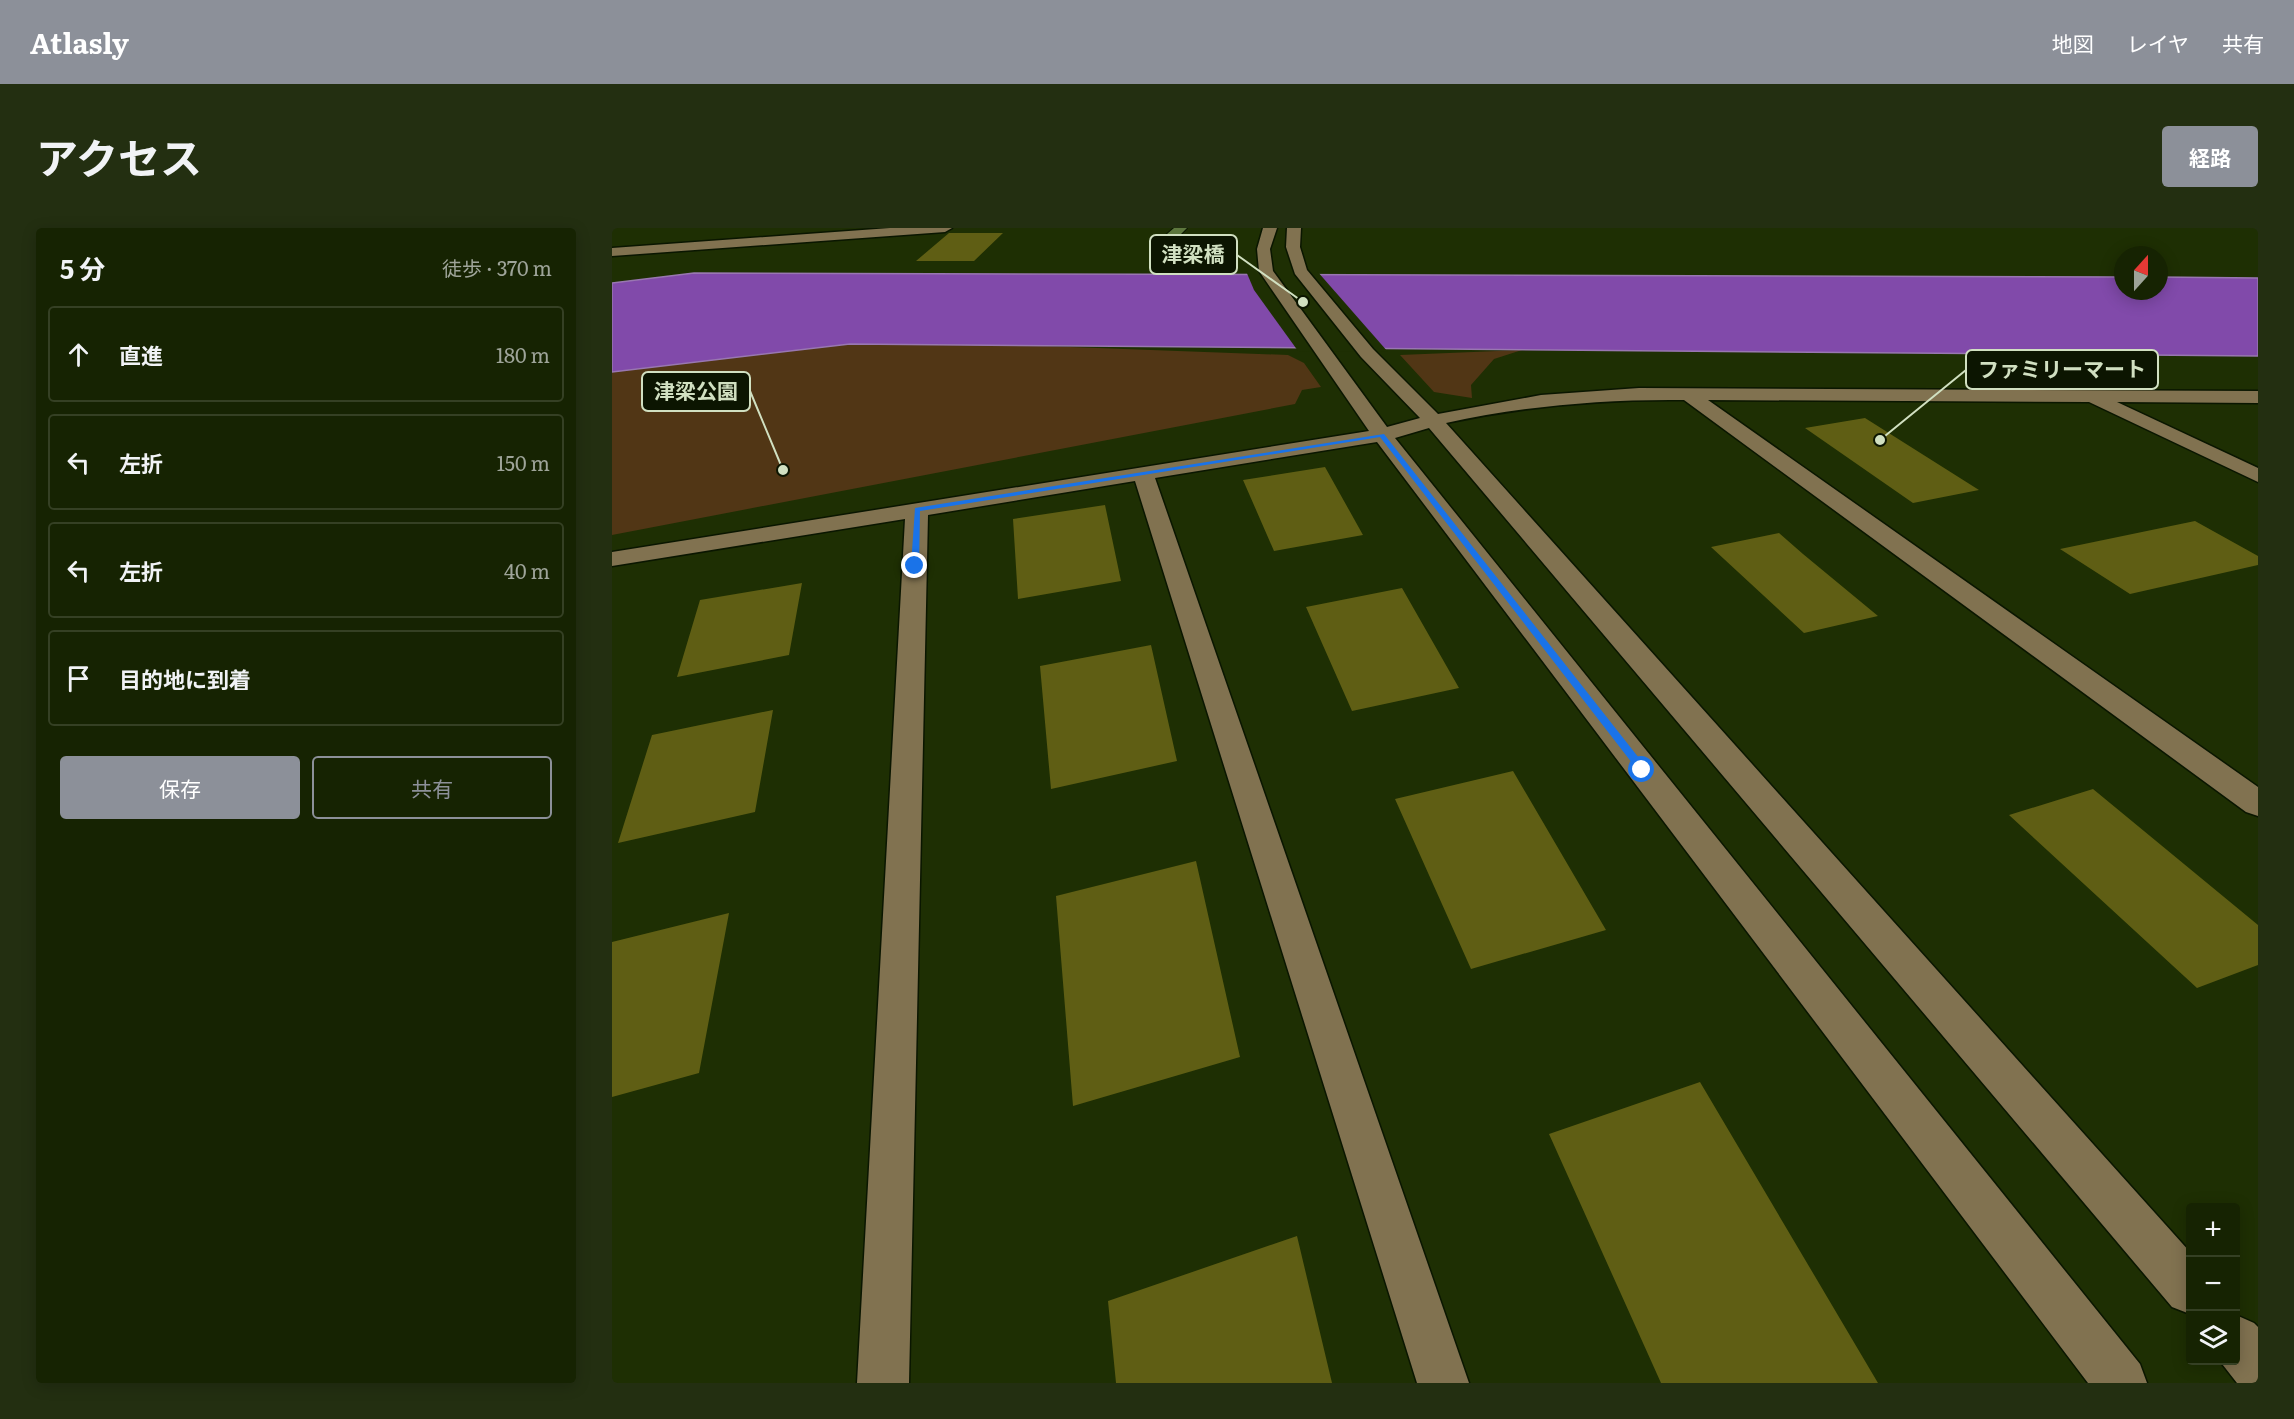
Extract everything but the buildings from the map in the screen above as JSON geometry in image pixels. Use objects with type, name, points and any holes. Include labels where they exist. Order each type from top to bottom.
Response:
[{"type":"street","points":[[612,247],[874,228]]},
{"type":"street","points":[[612,252],[945,228]]},
{"type":"street","points":[[1158,250],[1181,228]]},
{"type":"street","points":[[1270,228],[1262,258],[1266,271],[1326,353],[1377,429],[2121,1383]]},
{"type":"street","points":[[1294,228],[1293,247],[1300,272],[1367,353],[1432,419],[2186,1284]]},
{"type":"street","points":[[1689,395],[2258,804]]},
{"type":"street","points":[[612,559],[1143,473],[1514,404],[1567,397],[1689,395],[2258,397]]},
{"type":"street","points":[[2087,396],[2258,476]]},
{"type":"street","points":[[612,544],[1377,429]]},
{"type":"street","points":[[1143,473],[1443,1383]]},
{"type":"street","points":[[882,1383],[917,509]]},
{"type":"street","points":[[2240,1347],[2258,1367]]},
{"type":"shaded area","points":[[694,273],[2114,277],[2114,300],[2168,300],[2168,277],[2258,278],[2258,356],[850,344],[612,372],[612,283]]},
{"type":"shaded area","points":[[850,344],[1017,345],[1288,355],[1304,363],[1321,387],[1302,390],[1295,404],[612,535],[612,372]]},
{"type":"shaded area","points":[[1522,350],[1494,359],[1471,385],[1472,398],[1434,392],[1400,355]]},
{"type":"pier","points":[[1246,271],[1317,271],[1388,352],[1298,351],[1254,290]]},
{"type":"place","name":"津梁橋","points":[[1303,302]]},
{"type":"place","name":"ファミリーマート","points":[[1880,440]]},
{"type":"place","name":"津梁公園","points":[[783,470]]},
{"type":"route","points":[[915,566],[917,509],[1382,435],[1642,770]]}]
